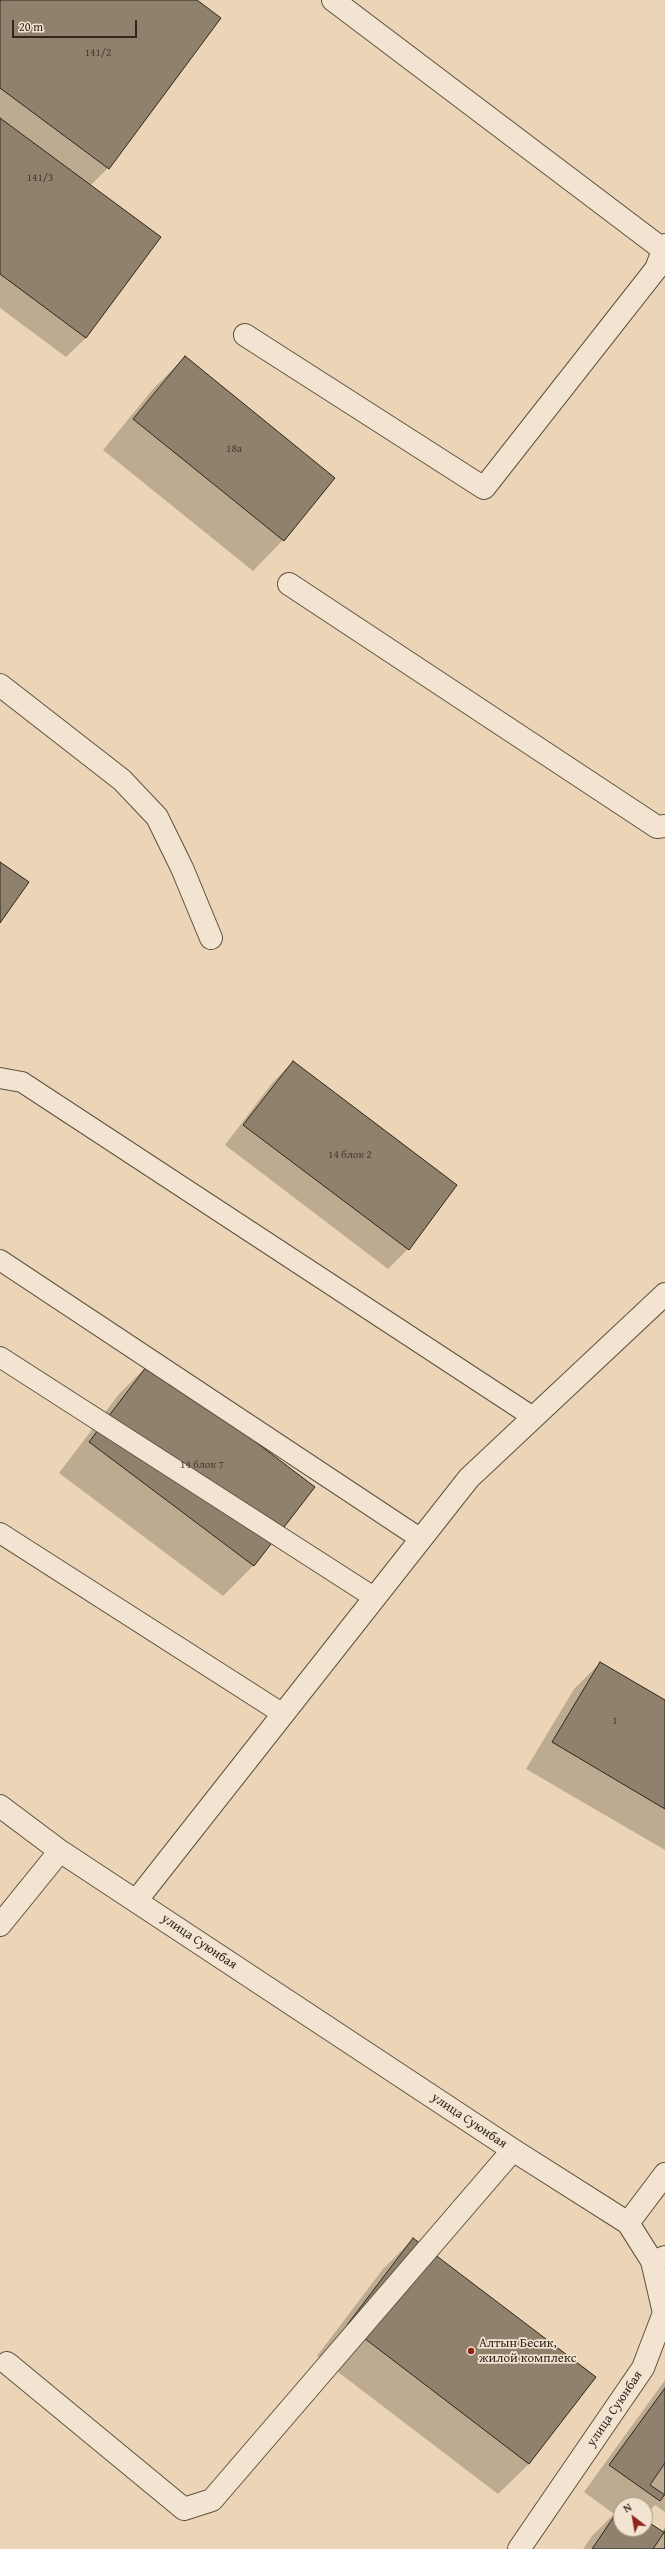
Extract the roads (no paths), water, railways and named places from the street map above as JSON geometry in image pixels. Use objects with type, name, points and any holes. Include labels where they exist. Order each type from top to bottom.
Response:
[{"type":"street","points":[[245,335],[484,488],[656,269],[664,248],[333,0]]},
{"type":"street","points":[[289,584],[657,827],[665,826]]},
{"type":"street","points":[[0,685],[122,780],[157,817],[182,868],[211,938]]},
{"type":"street","points":[[136,1900],[469,1478],[665,1294]]},
{"type":"street","name":"улица Суюнбая","points":[[0,1806],[60,1850],[513,2150],[628,2223],[658,2258],[664,2313],[643,2368],[519,2549]]},
{"type":"street","points":[[0,1925],[60,1850]]},
{"type":"street","points":[[7,2362],[184,2509],[212,2500],[513,2150]]},
{"type":"street","points":[[628,2223],[665,2174]]},
{"type":"lane","points":[[0,1078],[22,1082],[534,1417]]},
{"type":"lane","points":[[0,1260],[421,1539]]},
{"type":"lane","points":[[0,1357],[374,1598]]},
{"type":"lane","points":[[0,1533],[283,1714]]},
{"type":"place","name":"Алтын Бесик, жилой комплекс","points":[[471,2351]]}]
